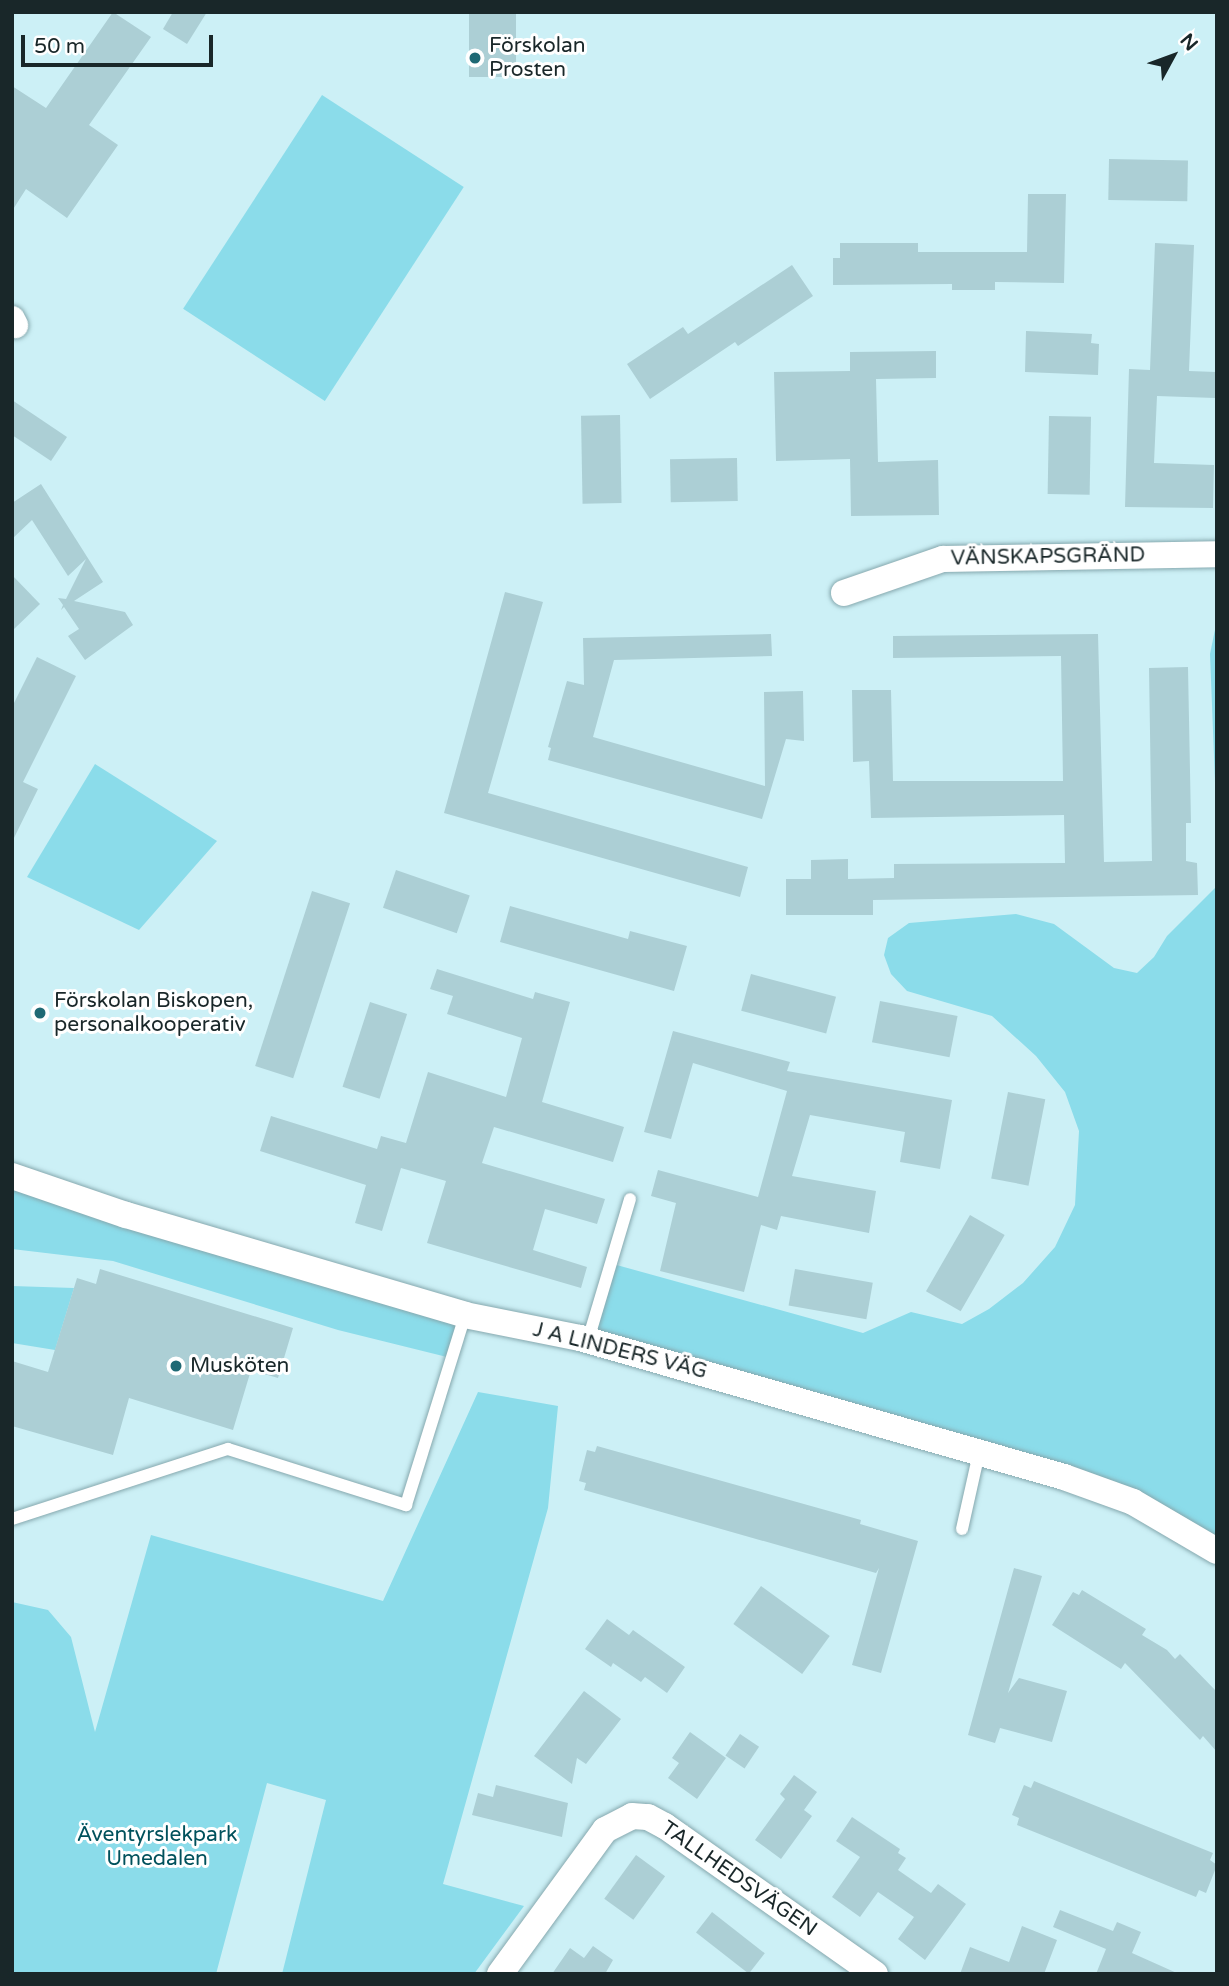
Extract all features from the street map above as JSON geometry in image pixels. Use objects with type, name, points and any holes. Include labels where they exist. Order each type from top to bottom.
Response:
[{"type":"street","name":"VÄNSKAPSGRÄND","points":[[844,593],[943,559],[1217,554]]},
{"type":"street","name":"J A LINDERS VÄG","points":[[12,1176],[126,1215],[465,1315],[588,1340],[1064,1477],[1133,1502],[1217,1551]]},
{"type":"street","name":"TALLHEDSVÄGEN","points":[[500,1974],[605,1830],[632,1816],[648,1817],[665,1826],[874,1974]]},
{"type":"lane","points":[[588,1340],[630,1199]]},
{"type":"lane","points":[[12,1519],[228,1449],[406,1505],[465,1315]]},
{"type":"lane","points":[[962,1529],[979,1453]]},
{"type":"green space","points":[[322,95],[464,187],[325,401],[183,309]]},
{"type":"green space","points":[[1217,620],[1217,833],[1210,654]]},
{"type":"green space","points":[[95,764],[217,841],[139,930],[27,877]]},
{"type":"green space","points":[[1217,886],[1217,1551],[1171,1521],[588,1340],[613,1264],[863,1333],[911,1312],[962,1324],[989,1309],[1023,1283],[1055,1247],[1075,1205],[1079,1131],[1065,1092],[1036,1056],[992,1016],[907,991],[891,974],[884,955],[888,938],[909,923],[1016,914],[1054,924],[1114,968],[1137,973],[1154,957],[1167,936]]},
{"type":"green space","points":[[12,1176],[465,1315],[451,1358],[338,1330],[113,1261],[12,1249]]},
{"type":"green space","points":[[12,1286],[74,1288],[55,1350],[12,1343]]},
{"type":"green space","name":"Äventyrslekpark Umedalen","points":[[478,1392],[558,1406],[548,1508],[443,1884],[524,1906],[474,1974],[282,1974],[326,1800],[267,1783],[216,1974],[12,1974],[12,1602],[48,1610],[71,1637],[95,1732],[151,1535],[383,1601]]},
{"type":"building","points":[[113,12],[151,37],[89,125],[118,145],[67,218],[26,189],[12,211],[12,86],[46,108]]},
{"type":"building","points":[[173,12],[207,12],[187,44],[163,29]]},
{"type":"building","points":[[469,12],[516,12],[516,77],[469,77]]},
{"type":"building","points":[[1109,159],[1188,160],[1187,201],[1108,200]]},
{"type":"building","points":[[1028,194],[1066,194],[1064,283],[995,282],[995,290],[952,290],[952,284],[833,285],[833,258],[840,258],[840,243],[918,243],[918,252],[1027,252]]},
{"type":"building","points":[[1155,243],[1194,245],[1189,371],[1216,372],[1215,398],[1157,396],[1154,463],[1214,465],[1213,508],[1125,507],[1129,369],[1150,370]]},
{"type":"building","points":[[792,265],[813,296],[738,346],[735,342],[650,399],[627,364],[683,327],[688,334]]},
{"type":"building","points":[[1026,331],[1092,334],[1091,343],[1099,344],[1098,375],[1025,372]]},
{"type":"building","points":[[936,351],[936,378],[876,379],[878,462],[938,460],[939,515],[851,516],[850,459],[776,461],[774,372],[850,371],[850,352]]},
{"type":"building","points":[[12,400],[67,437],[51,461],[12,435]]},
{"type":"building","points":[[620,415],[622,503],[583,504],[581,416]]},
{"type":"building","points":[[1049,416],[1091,417],[1090,495],[1048,494]]},
{"type":"building","points":[[737,458],[738,501],[671,502],[670,459]]},
{"type":"building","points":[[41,484],[103,582],[74,601],[125,612],[133,625],[85,660],[68,636],[79,629],[64,607],[61,610],[63,605],[58,598],[66,599],[86,559],[68,576],[32,520],[12,539],[12,503]]},
{"type":"building","points":[[12,575],[40,604],[12,631]]},
{"type":"building","points":[[505,592],[543,602],[488,793],[748,867],[740,897],[444,813]]},
{"type":"building","points":[[771,634],[772,656],[614,660],[593,737],[765,786],[764,692],[803,691],[804,741],[786,739],[762,819],[548,760],[551,748],[548,747],[567,681],[584,685],[583,638]]},
{"type":"building","points":[[1098,634],[1104,862],[1152,861],[1149,668],[1188,667],[1191,823],[1186,823],[1186,861],[1197,863],[1198,895],[873,900],[873,915],[786,915],[786,879],[811,879],[811,860],[848,859],[848,879],[894,878],[894,864],[1065,863],[1064,815],[871,818],[869,761],[853,762],[852,690],[891,690],[893,781],[1063,781],[1061,656],[893,658],[893,636]]},
{"type":"building","points":[[37,657],[76,676],[23,782],[38,789],[12,842],[12,707]]},
{"type":"building","points":[[396,870],[470,895],[457,933],[383,908]]},
{"type":"building","points":[[312,891],[350,903],[293,1078],[255,1066]]},
{"type":"building","points":[[510,906],[628,939],[630,931],[687,946],[674,991],[500,942]]},
{"type":"building","points":[[437,969],[533,999],[535,992],[570,1002],[542,1102],[624,1127],[613,1162],[494,1127],[482,1163],[605,1199],[597,1224],[545,1209],[533,1250],[587,1267],[581,1288],[427,1243],[446,1181],[401,1168],[382,1231],[355,1223],[366,1185],[260,1151],[271,1116],[377,1149],[381,1136],[406,1143],[428,1072],[506,1097],[522,1038],[447,1014],[453,996],[430,989]]},
{"type":"building","points":[[751,974],[836,997],[826,1033],[741,1011]]},
{"type":"building","points":[[880,1001],[958,1016],[950,1057],[872,1042]]},
{"type":"building","points":[[370,1002],[407,1014],[380,1099],[342,1087]]},
{"type":"building","points":[[673,1031],[790,1062],[787,1071],[952,1100],[940,1169],[900,1162],[905,1132],[810,1115],[792,1176],[876,1191],[869,1233],[781,1216],[777,1230],[761,1225],[744,1292],[660,1271],[676,1203],[651,1196],[658,1170],[758,1197],[787,1091],[693,1063],[671,1139],[644,1132]]},
{"type":"building","points":[[1008,1092],[1045,1099],[1029,1186],[991,1178]]},
{"type":"building","points":[[970,1215],[1005,1235],[961,1311],[926,1291]]},
{"type":"building","name":"Musköten","points":[[100,1269],[293,1328],[278,1378],[251,1370],[233,1430],[129,1398],[113,1455],[12,1426],[12,1361],[48,1372],[77,1278],[96,1284]]},
{"type":"building","points":[[795,1269],[873,1283],[866,1319],[789,1305]]},
{"type":"building","points":[[597,1446],[861,1520],[860,1524],[918,1541],[881,1673],[852,1665],[879,1568],[876,1573],[584,1490],[586,1483],[579,1481],[587,1450],[595,1452]]},
{"type":"building","points":[[1014,1568],[1042,1576],[1008,1693],[1019,1678],[1067,1691],[1052,1742],[1000,1728],[995,1743],[968,1735]]},
{"type":"building","points":[[761,1586],[830,1636],[802,1674],[733,1624]]},
{"type":"building","points":[[1082,1590],[1146,1629],[1142,1635],[1167,1650],[1175,1659],[1180,1654],[1217,1692],[1217,1752],[1203,1736],[1200,1740],[1125,1663],[1121,1669],[1052,1625],[1073,1592],[1079,1595]]},
{"type":"building","points":[[607,1619],[629,1635],[633,1630],[685,1667],[667,1693],[645,1677],[641,1682],[613,1663],[611,1667],[585,1649]]},
{"type":"building","points":[[584,1691],[621,1719],[586,1764],[577,1758],[572,1784],[534,1756]]},
{"type":"building","points":[[690,1732],[726,1758],[697,1799],[668,1778],[679,1763],[672,1758]]},
{"type":"building","points":[[740,1734],[759,1747],[745,1768],[725,1756]]},
{"type":"building","points":[[794,1775],[817,1792],[804,1810],[812,1816],[781,1859],[755,1840],[785,1799],[780,1794]]},
{"type":"building","points":[[1034,1781],[1213,1853],[1210,1860],[1217,1865],[1206,1893],[1199,1890],[1196,1897],[1017,1825],[1019,1818],[1012,1815],[1024,1785],[1031,1788]]},
{"type":"building","points":[[496,1785],[568,1803],[562,1837],[472,1815],[478,1793],[493,1797]]},
{"type":"building","points":[[852,1817],[900,1849],[898,1853],[906,1858],[898,1870],[931,1893],[938,1884],[966,1904],[925,1960],[898,1939],[914,1917],[878,1892],[860,1917],[832,1897],[860,1857],[836,1841]]},
{"type":"building","points":[[636,1855],[665,1876],[633,1920],[604,1899]]},
{"type":"building","points":[[1060,1910],[1113,1931],[1117,1922],[1141,1932],[1132,1953],[1179,1974],[1096,1974],[1106,1949],[1053,1927]]},
{"type":"building","points":[[712,1912],[765,1953],[749,1974],[696,1932]]},
{"type":"building","points":[[1022,1926],[1057,1940],[1044,1974],[960,1974],[970,1947],[1009,1962]]},
{"type":"building","points":[[593,1946],[613,1960],[605,1974],[552,1974],[570,1948],[584,1958]]},
{"type":"place","name":"Förskolan Prosten","points":[[475,58]]},
{"type":"place","name":"Förskolan Biskopen, personalkooperativ","points":[[40,1013]]},
{"type":"place","name":"Musköten","points":[[176,1366]]}]
